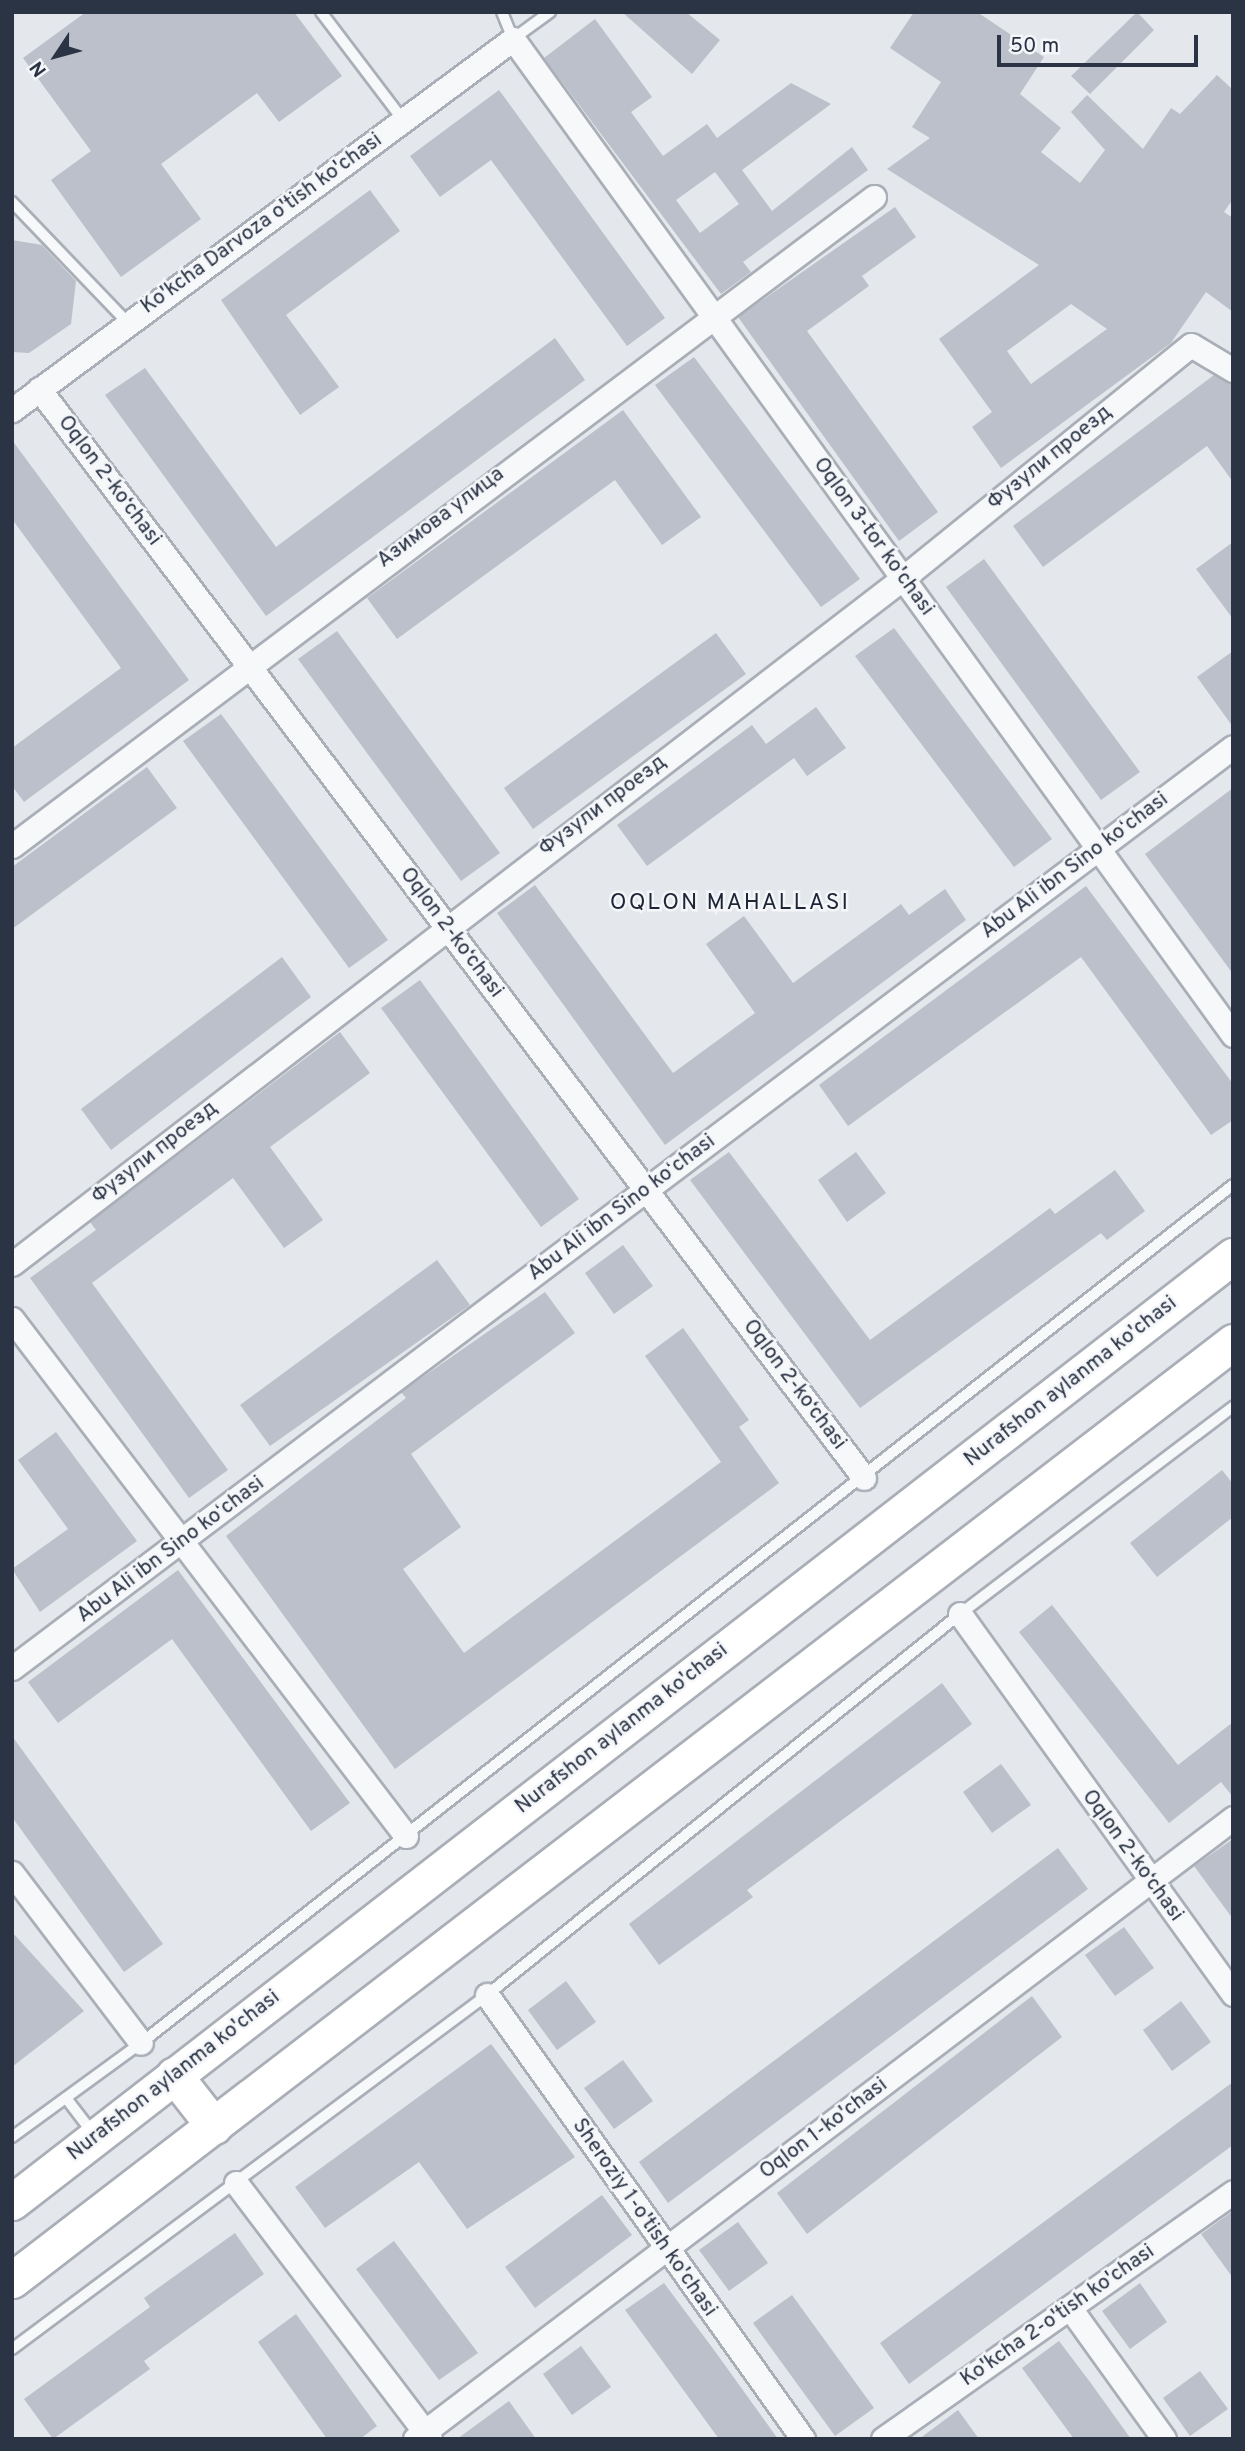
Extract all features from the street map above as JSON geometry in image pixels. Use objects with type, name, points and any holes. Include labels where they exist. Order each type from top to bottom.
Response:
[{"type":"main road","name":"Nurafshon aylanma ko'chasi","points":[[12,2202],[1233,1256]]},
{"type":"main road","points":[[12,2280],[1233,1342]]},
{"type":"main road","points":[[174,2075],[214,2126]]},
{"type":"street","name":"Ko'kcha Darvoza o'tish ko'chasi","points":[[12,410],[513,39]]},
{"type":"street","name":"Oqlon 3-tor ko'chasi","points":[[513,39],[1233,1035]]},
{"type":"street","name":"Азимова улица","points":[[12,846],[247,663],[874,197]]},
{"type":"street","name":"Фузули проезд","points":[[12,1264],[446,926],[903,578],[1191,345],[1233,370]]},
{"type":"street","name":"Oqlon 2-ko‘chasi","points":[[39,389],[864,1478]]},
{"type":"street","name":"Abu Ali ibn Sino koʻchasi","points":[[12,1668],[181,1544],[1233,747]]},
{"type":"street","points":[[12,1319],[406,1836]]},
{"type":"street","name":"Oqlon 2-ko‘chasi","points":[[960,1614],[1233,1994]]},
{"type":"street","name":"Oqlon 1-ko'chasi","points":[[423,2436],[1233,1818]]},
{"type":"street","points":[[12,1872],[141,2043]]},
{"type":"street","name":"Sheroziy 1-o'tish ko'chasi","points":[[487,1995],[664,2250],[803,2439]]},
{"type":"street","points":[[236,2183],[423,2436]]},
{"type":"street","name":"Ko'kcha 2-o'tish ko'chasi","points":[[883,2439],[1233,2192]]},
{"type":"street","points":[[1070,2308],[1164,2439]]},
{"type":"lane","points":[[321,12],[403,120]]},
{"type":"lane","points":[[502,12],[513,39],[550,12]]},
{"type":"lane","points":[[12,202],[128,323]]},
{"type":"lane","points":[[12,2137],[141,2043],[1032,1347],[1088,1293],[1233,1185]]},
{"type":"lane","points":[[12,2349],[487,1995],[960,1614],[1233,1407]]},
{"type":"lane","points":[[66,2098],[97,2137]]},
{"type":"building","points":[[86,12],[294,12],[342,76],[279,122],[257,93],[161,164],[201,219],[121,277],[51,180],[91,151],[23,58]]},
{"type":"building","points":[[622,12],[686,12],[720,40],[692,74]]},
{"type":"building","points":[[914,12],[977,12],[1044,57],[1020,94],[1061,128],[1041,152],[1080,183],[1105,150],[1071,112],[1087,95],[1143,149],[1171,108],[1180,114],[1217,75],[1233,90],[1233,199],[1224,212],[1233,218],[1233,312],[1206,292],[1171,343],[1001,468],[972,427],[992,412],[939,339],[1039,265],[887,169],[930,138],[912,127],[941,82],[890,48]],"holes":[[[1071,304],[1107,329],[1031,384],[1007,351]]]},
{"type":"building","points":[[1137,12],[1154,30],[1090,94],[1071,76]]},
{"type":"building","points":[[595,19],[652,97],[631,112],[663,156],[707,124],[717,138],[791,83],[831,104],[742,170],[772,211],[852,147],[868,170],[743,262],[751,272],[721,294],[544,58]],"holes":[[[715,172],[739,204],[700,233],[676,200]]]},
{"type":"building","points":[[499,90],[665,318],[627,346],[491,160],[440,197],[410,156]]},
{"type":"building","points":[[370,190],[400,231],[286,315],[339,387],[300,415],[221,300]]},
{"type":"building","points":[[895,207],[916,237],[862,276],[869,286],[807,331],[938,512],[899,541],[738,317]]},
{"type":"building","points":[[12,240],[42,245],[76,281],[71,324],[29,353],[12,352]]},
{"type":"building","points":[[555,338],[585,380],[266,616],[105,395],[145,368],[276,547]]},
{"type":"building","points":[[694,357],[860,579],[821,607],[655,385]]},
{"type":"building","points":[[1214,375],[1233,384],[1233,482],[1207,446],[1043,567],[1013,526]]},
{"type":"building","points":[[623,410],[701,517],[662,545],[615,480],[397,639],[367,598]]},
{"type":"building","points":[[12,440],[189,680],[24,802],[12,786],[12,748],[121,668],[12,519]]},
{"type":"building","points":[[1233,542],[1233,619],[1196,569]]},
{"type":"building","points":[[984,559],[1140,772],[1101,800],[946,587]]},
{"type":"building","points":[[894,628],[1052,839],[1014,867],[855,656]]},
{"type":"building","points":[[337,631],[500,853],[461,881],[298,659]]},
{"type":"building","points":[[716,633],[746,674],[533,829],[504,788]]},
{"type":"building","points":[[1233,651],[1233,727],[1197,677]]},
{"type":"building","points":[[816,707],[846,748],[807,776],[794,758],[647,866],[617,825],[752,725],[766,744]]},
{"type":"building","points":[[221,714],[388,940],[349,968],[183,741]]},
{"type":"building","points":[[147,767],[177,808],[12,929],[12,867]]},
{"type":"building","points":[[1233,788],[1233,974],[1145,854]]},
{"type":"building","points":[[535,885],[673,1073],[755,1013],[706,944],[744,916],[793,983],[901,904],[909,915],[945,889],[966,920],[665,1145],[497,913]]},
{"type":"building","points":[[1086,886],[1233,1084],[1233,1120],[1211,1135],[1081,957],[848,1126],[819,1085]]},
{"type":"building","points":[[282,957],[311,997],[111,1150],[81,1109]]},
{"type":"building","points":[[420,980],[579,1199],[541,1227],[381,1008]]},
{"type":"building","points":[[340,1032],[370,1073],[270,1147],[323,1220],[284,1248],[233,1178],[92,1283],[228,1470],[189,1498],[30,1278],[96,1230],[90,1222]]},
{"type":"building","points":[[729,1152],[870,1340],[1050,1208],[1055,1214],[1115,1170],[1145,1211],[1107,1240],[1101,1233],[860,1408],[690,1180]]},
{"type":"building","points":[[856,1152],[886,1193],[847,1222],[818,1180]]},
{"type":"building","points":[[623,1245],[653,1286],[614,1314],[585,1273]]},
{"type":"building","points":[[437,1260],[470,1305],[270,1446],[240,1405]]},
{"type":"building","points":[[545,1292],[575,1333],[411,1454],[461,1527],[403,1569],[464,1653],[721,1462],[645,1356],[683,1328],[749,1420],[739,1427],[779,1483],[395,1769],[226,1536],[406,1398],[401,1392]]},
{"type":"building","points":[[56,1432],[137,1541],[40,1612],[12,1569],[68,1529],[18,1460]]},
{"type":"building","points":[[1222,1470],[1233,1484],[1233,1517],[1157,1577],[1130,1543]]},
{"type":"building","points":[[178,1570],[350,1803],[311,1831],[172,1639],[58,1723],[28,1682]]},
{"type":"building","points":[[1052,1605],[1178,1765],[1233,1722],[1233,1797],[1221,1782],[1169,1823],[1019,1632]]},
{"type":"building","points":[[942,1683],[972,1724],[747,1890],[753,1897],[659,1965],[629,1924]]},
{"type":"building","points":[[12,1736],[163,1944],[124,1972],[12,1817]]},
{"type":"building","points":[[1001,1764],[1031,1805],[992,1833],[963,1792]]},
{"type":"building","points":[[1233,1839],[1233,1919],[1194,1866]]},
{"type":"building","points":[[1058,1848],[1088,1889],[668,2203],[639,2162]]},
{"type":"building","points":[[1124,1927],[1154,1968],[1115,1996],[1085,1955]]},
{"type":"building","points":[[12,1932],[84,2011],[12,2067]]},
{"type":"building","points":[[566,1981],[596,2022],[557,2050],[528,2010]]},
{"type":"building","points":[[1032,1996],[1062,2037],[807,2234],[777,2193]]},
{"type":"building","points":[[1181,2001],[1211,2042],[1172,2071],[1143,2030]]},
{"type":"building","points":[[491,2044],[575,2157],[467,2229],[419,2162],[325,2228],[295,2187]]},
{"type":"building","points":[[623,2060],[653,2101],[614,2129],[584,2088]]},
{"type":"building","points":[[1233,2082],[1233,2145],[909,2384],[880,2343]]},
{"type":"building","points":[[602,2195],[632,2235],[535,2308],[505,2267]]},
{"type":"building","points":[[1233,2211],[1233,2278],[1201,2234]]},
{"type":"building","points":[[738,2222],[768,2263],[729,2291],[699,2250]]},
{"type":"building","points":[[235,2233],[264,2274],[144,2361],[150,2369],[53,2439],[24,2399],[150,2307],[144,2298]]},
{"type":"building","points":[[394,2241],[478,2353],[439,2380],[356,2269]]},
{"type":"building","points":[[664,2283],[778,2439],[719,2439],[625,2310]]},
{"type":"building","points":[[1140,2283],[1167,2322],[1130,2349],[1102,2311]]},
{"type":"building","points":[[792,2295],[874,2408],[835,2436],[753,2323]]},
{"type":"building","points":[[296,2314],[377,2426],[360,2439],[327,2439],[258,2342]]},
{"type":"building","points":[[1059,2341],[1131,2439],[1074,2439],[1046,2401],[1022,2368]]},
{"type":"building","points":[[581,2346],[611,2387],[572,2415],[543,2374]]},
{"type":"building","points":[[1200,2371],[1228,2409],[1190,2436],[1163,2398]]},
{"type":"building","points":[[509,2401],[536,2439],[457,2439]]},
{"type":"building","points":[[958,2410],[979,2439],[919,2439]]},
{"type":"district","name":"OQLON MAHALLASI","points":[[730,904]]}]
